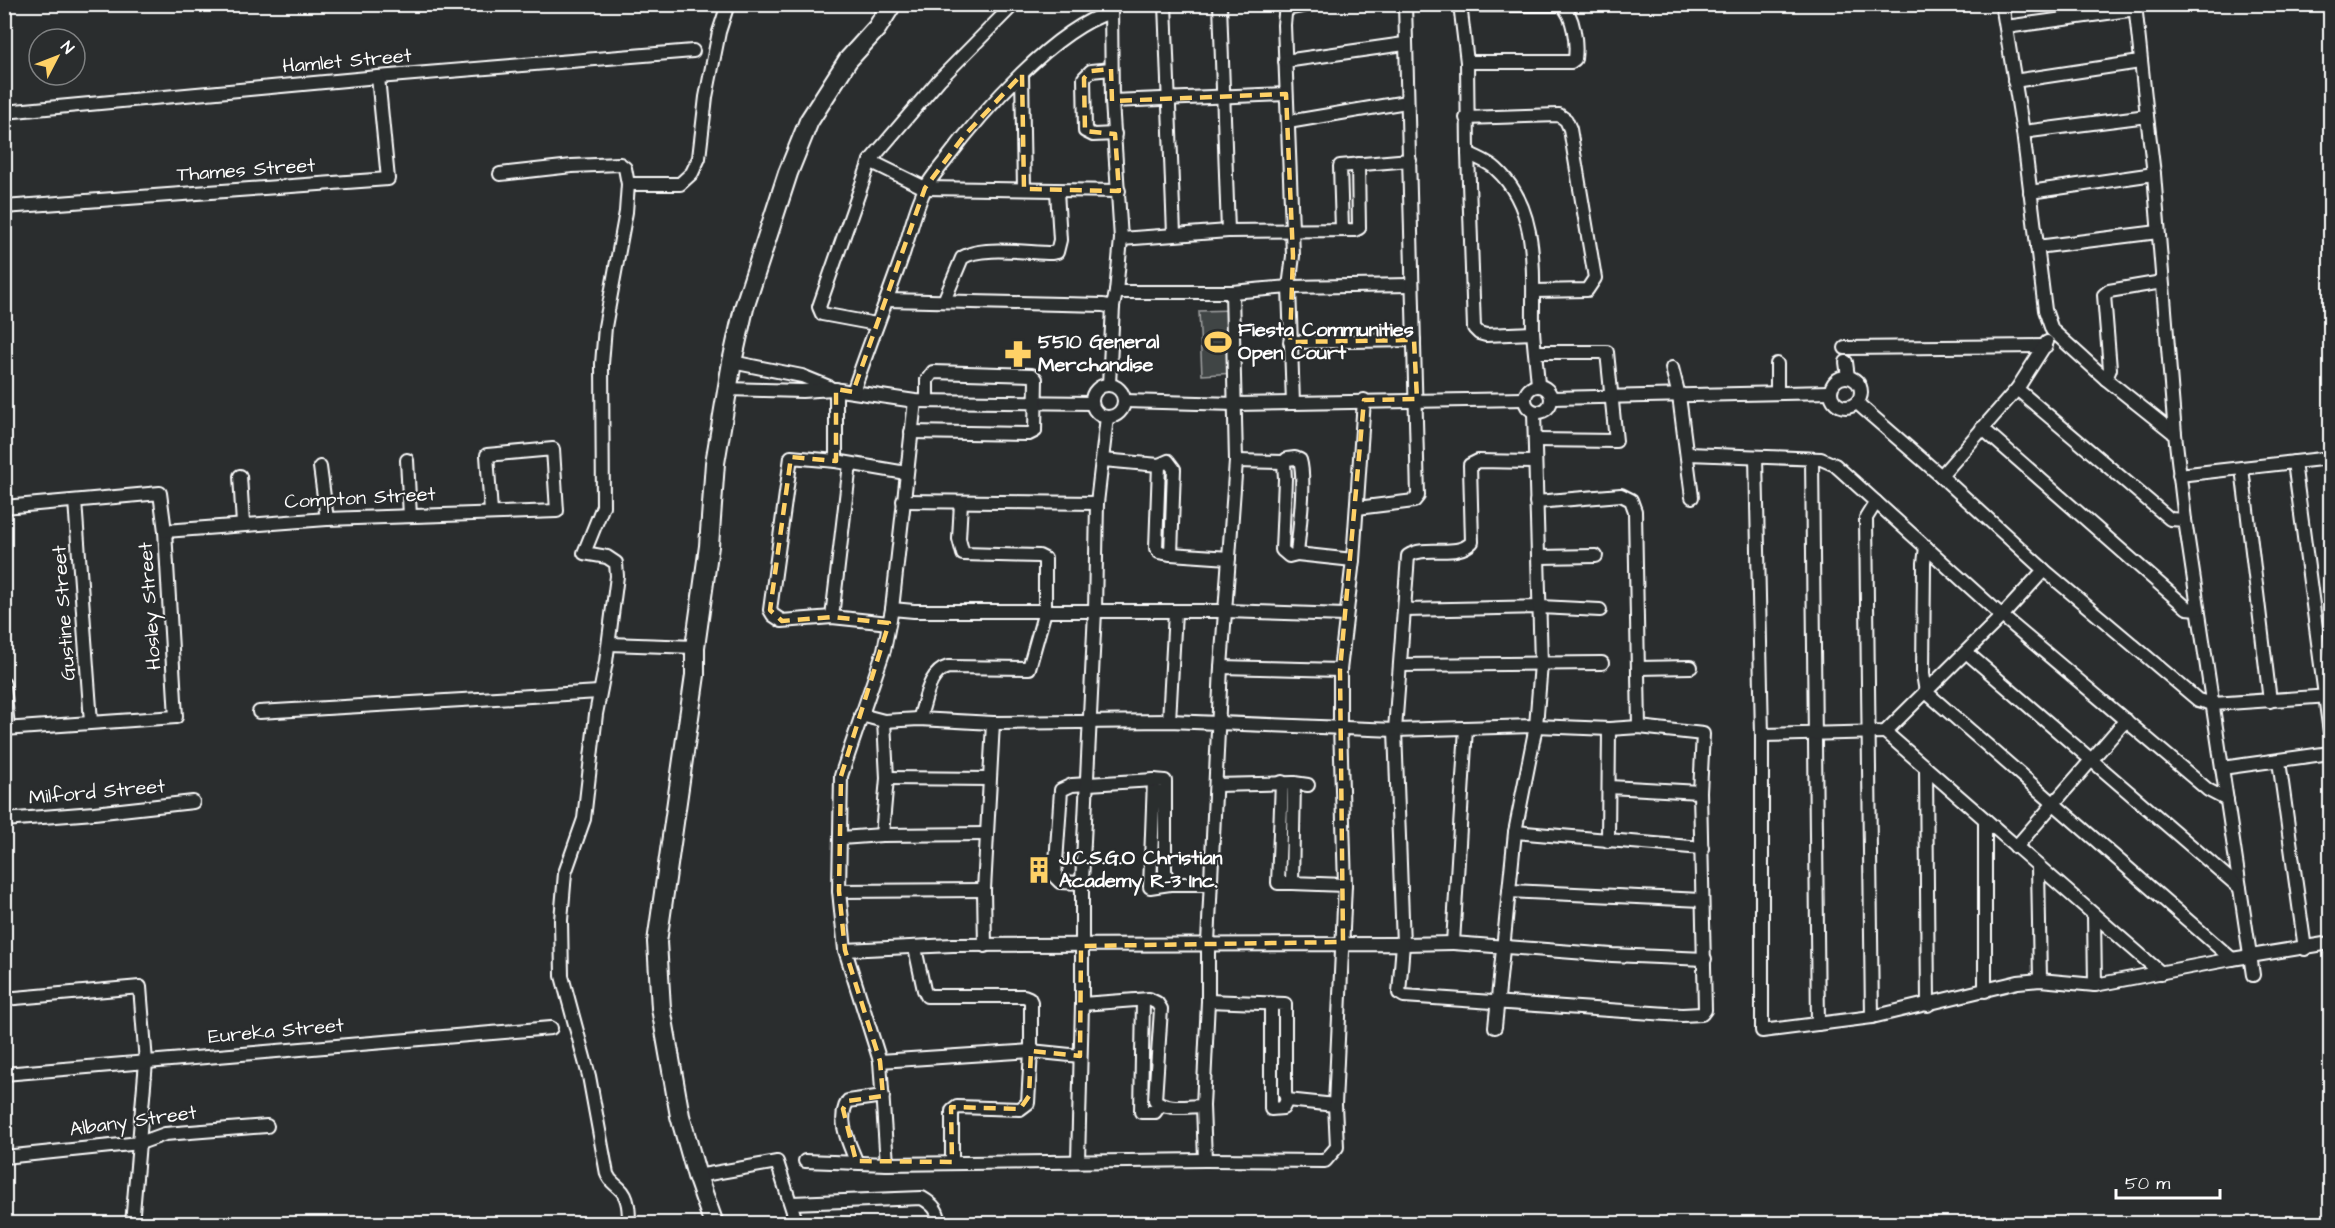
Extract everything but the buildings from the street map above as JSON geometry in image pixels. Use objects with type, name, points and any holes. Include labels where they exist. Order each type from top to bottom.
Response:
[{"type":"street","points":[[628,184],[680,184],[692,173],[699,158],[706,97],[719,32],[728,4]]},
{"type":"street","points":[[714,1224],[697,1176],[680,1116],[661,1008],[657,942],[695,675],[695,647],[716,464],[727,389],[744,308],[788,173],[809,121],[849,60],[877,28],[892,4]]},
{"type":"street","points":[[876,324],[822,314],[819,306],[870,161],[939,80],[1014,4]]},
{"type":"street","points":[[1165,4],[1174,234]]},
{"type":"street","points":[[1220,4],[1228,231]]},
{"type":"street","points":[[1293,403],[1289,287],[1293,256],[1284,25],[1287,7],[1313,4]]},
{"type":"street","points":[[1357,508],[1414,501],[1418,496],[1417,399],[1411,285],[1410,160],[1404,44],[1405,4]]},
{"type":"street","points":[[2002,4],[2023,132],[2045,310],[2052,330],[2106,379],[2175,434]]},
{"type":"street","points":[[1467,62],[1571,62],[1575,58],[1576,47],[1570,16],[1562,5],[1460,5],[1467,62],[1474,328],[1486,335],[1533,333]]},
{"type":"street","points":[[2006,27],[2136,7],[2140,62],[2154,174],[2179,475],[2253,975]]},
{"type":"street","points":[[1109,384],[1113,307],[1121,239],[1112,101],[1111,8]]},
{"type":"street","points":[[853,392],[925,188],[964,136],[1022,74],[1051,47],[1111,8]]},
{"type":"street","points":[[1285,61],[1404,44]]},
{"type":"street","name":"Hamlet Street","points":[[4,112],[378,77],[693,51]]},
{"type":"street","points":[[2014,81],[2140,62]]},
{"type":"street","points":[[1111,69],[1091,71],[1084,78],[1085,131],[1093,135],[1115,134]]},
{"type":"street","points":[[1022,74],[1024,189]]},
{"type":"street","name":"Thames Street","points":[[4,207],[388,179],[378,77]]},
{"type":"street","points":[[1112,101],[1286,94]]},
{"type":"street","points":[[1288,122],[1406,102]]},
{"type":"street","points":[[1467,118],[1559,115],[1566,120],[1570,129],[1595,278],[1587,290],[1534,291]]},
{"type":"street","points":[[2023,132],[2147,116]]},
{"type":"street","points":[[1468,153],[1496,168],[1510,186],[1519,203],[1532,243],[1533,333],[1538,386]]},
{"type":"street","points":[[1342,229],[1340,166],[1410,160]]},
{"type":"street","points":[[870,161],[925,188],[1119,191]]},
{"type":"street","points":[[500,174],[572,166],[620,164],[625,168],[628,184],[626,212],[605,327],[602,364],[603,507],[584,553],[607,557],[616,563],[617,576],[609,644],[599,692],[584,819],[565,873],[561,920],[562,976],[589,1076],[607,1174],[610,1182],[624,1193],[629,1208],[629,1224]]},
{"type":"street","points":[[1121,239],[1228,231],[1355,230],[1359,228],[1358,164]]},
{"type":"street","points":[[2030,192],[2154,174]]},
{"type":"street","points":[[944,300],[962,258],[967,254],[989,251],[1057,252],[1060,240],[1058,191]]},
{"type":"street","points":[[2037,247],[2158,232]]},
{"type":"street","points":[[2106,379],[2110,369],[2104,296],[2109,291],[2162,282]]},
{"type":"street","points":[[1116,292],[1232,292],[1289,287],[1411,285]]},
{"type":"street","points":[[1205,1160],[1203,1106],[1208,943],[1221,667],[1227,611],[1236,461],[1232,292]]},
{"type":"street","points":[[887,300],[1113,307]]},
{"type":"street","points":[[1941,476],[2017,389],[2046,346],[2052,330]]},
{"type":"street","points":[[1290,342],[1414,340]]},
{"type":"street","points":[[1535,440],[1616,441],[1606,345],[1536,352]]},
{"type":"street","points":[[1845,348],[2046,346]]},
{"type":"street","points":[[732,362],[802,376],[835,389],[921,401],[1092,403]]},
{"type":"street","points":[[1846,362],[1848,377]]},
{"type":"street","points":[[1777,364],[1777,393]]},
{"type":"street","points":[[1672,368],[1679,396],[1692,496]]},
{"type":"street","points":[[887,1164],[880,1060],[845,950],[839,891],[841,776],[884,650],[892,609],[911,432],[927,380],[933,372],[1032,375],[1036,379],[1036,427],[1035,431],[1029,434],[911,432]]},
{"type":"street","points":[[1848,377],[1857,381],[1862,389],[1857,403],[1848,408],[1838,405],[1831,397],[1831,392],[1834,382],[1848,377]]},
{"type":"street","points":[[1109,384],[1116,386],[1125,401],[1124,407],[1117,415],[1107,417],[1097,414],[1092,397],[1096,390],[1109,384]]},
{"type":"street","points":[[1538,386],[1546,388],[1551,398],[1545,410],[1534,412],[1528,408],[1525,399],[1530,388],[1538,386]]},
{"type":"street","points":[[727,389],[802,391],[835,389]]},
{"type":"street","points":[[835,389],[836,461]]},
{"type":"street","points":[[2017,389],[2170,519],[2185,520]]},
{"type":"street","points":[[1551,398],[1831,392]]},
{"type":"street","points":[[1125,401],[1235,404],[1417,399],[1525,399]]},
{"type":"street","points":[[805,1161],[856,1161],[887,1164],[1205,1160],[1325,1161],[1337,1147],[1335,1105],[1345,885],[1340,670],[1353,560],[1364,400]]},
{"type":"street","points":[[1857,403],[2044,570],[2198,700],[2213,704],[2328,697]]},
{"type":"street","points":[[1495,1026],[1515,832],[1536,726],[1541,664],[1540,557],[1534,462],[1534,412]]},
{"type":"street","points":[[1078,1161],[1082,884],[1091,721],[1097,503],[1107,417]]},
{"type":"street","points":[[1982,428],[2187,608],[2198,609]]},
{"type":"street","name":"Compton Street","points":[[165,531],[327,519],[557,511],[553,449],[487,455],[491,512]]},
{"type":"street","points":[[1688,454],[1821,459],[1835,465],[2002,616],[2208,790],[2226,800]]},
{"type":"street","points":[[889,622],[832,617],[782,621],[770,610],[791,457],[836,461],[906,473]]},
{"type":"street","points":[[1756,457],[1762,735],[1762,1031],[1872,1017],[2040,980],[2095,985],[2331,943]]},
{"type":"street","points":[[1236,461],[1284,462],[1295,458],[1302,463],[1298,554]]},
{"type":"street","points":[[2179,475],[2331,458]]},
{"type":"street","points":[[1812,459],[1818,1024]]},
{"type":"street","points":[[406,460],[410,516]]},
{"type":"street","points":[[1103,460],[1159,465],[1156,548],[1162,554],[1229,558]]},
{"type":"street","points":[[861,715],[884,721],[993,723],[1169,721],[1340,726],[1395,730],[1536,726],[1609,729],[1639,727],[1703,734],[1700,792],[1705,1010],[1702,1014],[1408,996],[1399,993],[1403,944],[1395,730],[1408,556],[1416,551],[1459,549],[1467,547],[1472,542],[1470,465],[1478,461],[1534,462]]},
{"type":"street","points":[[1284,462],[1282,550],[1289,556],[1298,554],[1353,560]]},
{"type":"street","points":[[2294,462],[2328,697],[2331,733]]},
{"type":"street","points":[[832,617],[850,464]]},
{"type":"street","points":[[320,468],[327,519]]},
{"type":"street","points":[[2242,468],[2270,701]]},
{"type":"street","points":[[240,476],[243,524]]},
{"type":"street","name":"Hosley Street","points":[[75,501],[160,493],[165,531],[177,717],[91,722]]},
{"type":"street","points":[[1536,502],[1621,495],[1631,500],[1635,511],[1639,727]]},
{"type":"street","points":[[4,507],[75,501]]},
{"type":"street","name":"Gustine Street","points":[[75,501],[91,722]]},
{"type":"street","points":[[903,501],[1097,503]]},
{"type":"street","points":[[919,720],[933,677],[940,669],[948,667],[1029,668],[1045,611],[1045,559],[1039,556],[963,554],[959,539],[961,502]]},
{"type":"street","points":[[1872,1017],[1866,518],[1876,502]]},
{"type":"street","points":[[1926,547],[1923,674],[1926,692],[2232,959]]},
{"type":"street","points":[[1540,557],[1596,556]]},
{"type":"street","points":[[1762,735],[1885,732],[2002,616],[2044,570]]},
{"type":"street","points":[[1405,610],[1540,608],[1600,610]]},
{"type":"street","points":[[892,609],[914,611],[1227,611],[1345,615]]},
{"type":"street","points":[[1169,721],[1175,612]]},
{"type":"street","points":[[609,644],[695,647]]},
{"type":"street","points":[[1966,652],[2240,888]]},
{"type":"street","points":[[1400,665],[1602,663]]},
{"type":"street","points":[[1221,667],[1340,670]]},
{"type":"street","points":[[1638,668],[1691,667]]},
{"type":"street","points":[[4,684],[6,729],[91,722]]},
{"type":"street","points":[[259,712],[599,692]]},
{"type":"street","points":[[2016,847],[2126,720]]},
{"type":"street","points":[[882,835],[887,778],[884,721]]},
{"type":"street","points":[[985,946],[984,890],[993,723]]},
{"type":"street","points":[[1453,943],[1466,728]]},
{"type":"street","points":[[1608,841],[1609,729]]},
{"type":"street","points":[[1885,732],[2161,974]]},
{"type":"street","points":[[2222,768],[2331,753]]},
{"type":"street","points":[[2279,761],[2305,949]]},
{"type":"street","points":[[1926,768],[1928,1005]]},
{"type":"street","points":[[887,778],[989,779]]},
{"type":"street","points":[[1154,780],[1150,887],[1170,884],[1211,884]]},
{"type":"street","points":[[1082,884],[1060,882],[1055,878],[1061,790],[1072,785],[1154,780],[1165,781],[1165,872],[1170,884]]},
{"type":"street","points":[[1216,785],[1288,783],[1308,785]]},
{"type":"street","points":[[1288,783],[1278,883],[1345,885]]},
{"type":"street","points":[[1609,787],[1700,792]]},
{"type":"street","name":"Milford Street","points":[[4,820],[193,802]]},
{"type":"street","points":[[1984,820],[1984,991]]},
{"type":"street","points":[[1515,832],[1702,848]]},
{"type":"street","points":[[841,838],[882,835],[987,834]]},
{"type":"street","points":[[2038,866],[2040,980]]},
{"type":"street","points":[[839,891],[984,890]]},
{"type":"street","points":[[1509,891],[1702,900]]},
{"type":"street","points":[[2094,915],[2095,985]]},
{"type":"street","points":[[845,950],[1208,943],[1453,943],[1612,955],[1705,959]]},
{"type":"street","points":[[915,948],[927,996],[1029,998],[1031,1051],[1028,1103],[1020,1109],[957,1107],[952,1111],[952,1162]]},
{"type":"street","points":[[4,999],[140,987],[146,1062],[132,1224]]},
{"type":"street","points":[[1082,1004],[1149,999],[1157,1003],[1161,1009],[1155,1100],[1160,1105],[1168,1107],[1203,1106]]},
{"type":"street","points":[[1143,1000],[1141,1112],[1155,1112],[1160,1105]]},
{"type":"street","points":[[1208,1000],[1270,1003],[1285,1004],[1285,1094],[1287,1100],[1283,1108],[1271,1109],[1270,1003]]},
{"type":"street","name":"Eureka Street","points":[[4,1074],[551,1028]]},
{"type":"street","points":[[880,1060],[1031,1051],[1080,1056]]},
{"type":"street","points":[[856,1161],[842,1119],[843,1109],[848,1101],[883,1096]]},
{"type":"street","points":[[1287,1100],[1335,1105]]},
{"type":"street","name":"Albany Street","points":[[4,1157],[140,1143],[165,1134],[267,1126]]},
{"type":"street","points":[[697,1176],[777,1162],[797,1224]]},
{"type":"street","points":[[792,1203],[922,1198],[933,1204],[938,1212],[940,1224]]},
{"type":"highlighted area","points":[[1111,69],[1112,101],[1286,94],[1293,256],[1290,342],[1414,340],[1417,399],[1364,400],[1340,670],[1343,942],[1081,946],[1080,1056],[1031,1051],[1029,1096],[1020,1109],[951,1107],[952,1162],[856,1161],[843,1109],[848,1101],[883,1096],[880,1061],[845,950],[839,891],[841,776],[889,623],[832,617],[782,621],[770,610],[791,457],[836,461],[836,389],[853,392],[925,188],[964,136],[1022,74],[1024,189],[1119,191],[1115,134],[1085,131],[1084,78],[1091,71]]},
{"type":"shaded area","name":"Fiesta Communities Open Court","points":[[1233,310],[1236,373],[1202,375],[1199,311]]},
{"type":"place","name":"Fiesta Communities Open Court","points":[[1218,342]]},
{"type":"place","name":"5510 General Merchandise","points":[[1018,354]]},
{"type":"place","name":"J.C.S.G.O Christian Academy R-3 Inc.","points":[[1039,870]]}]
